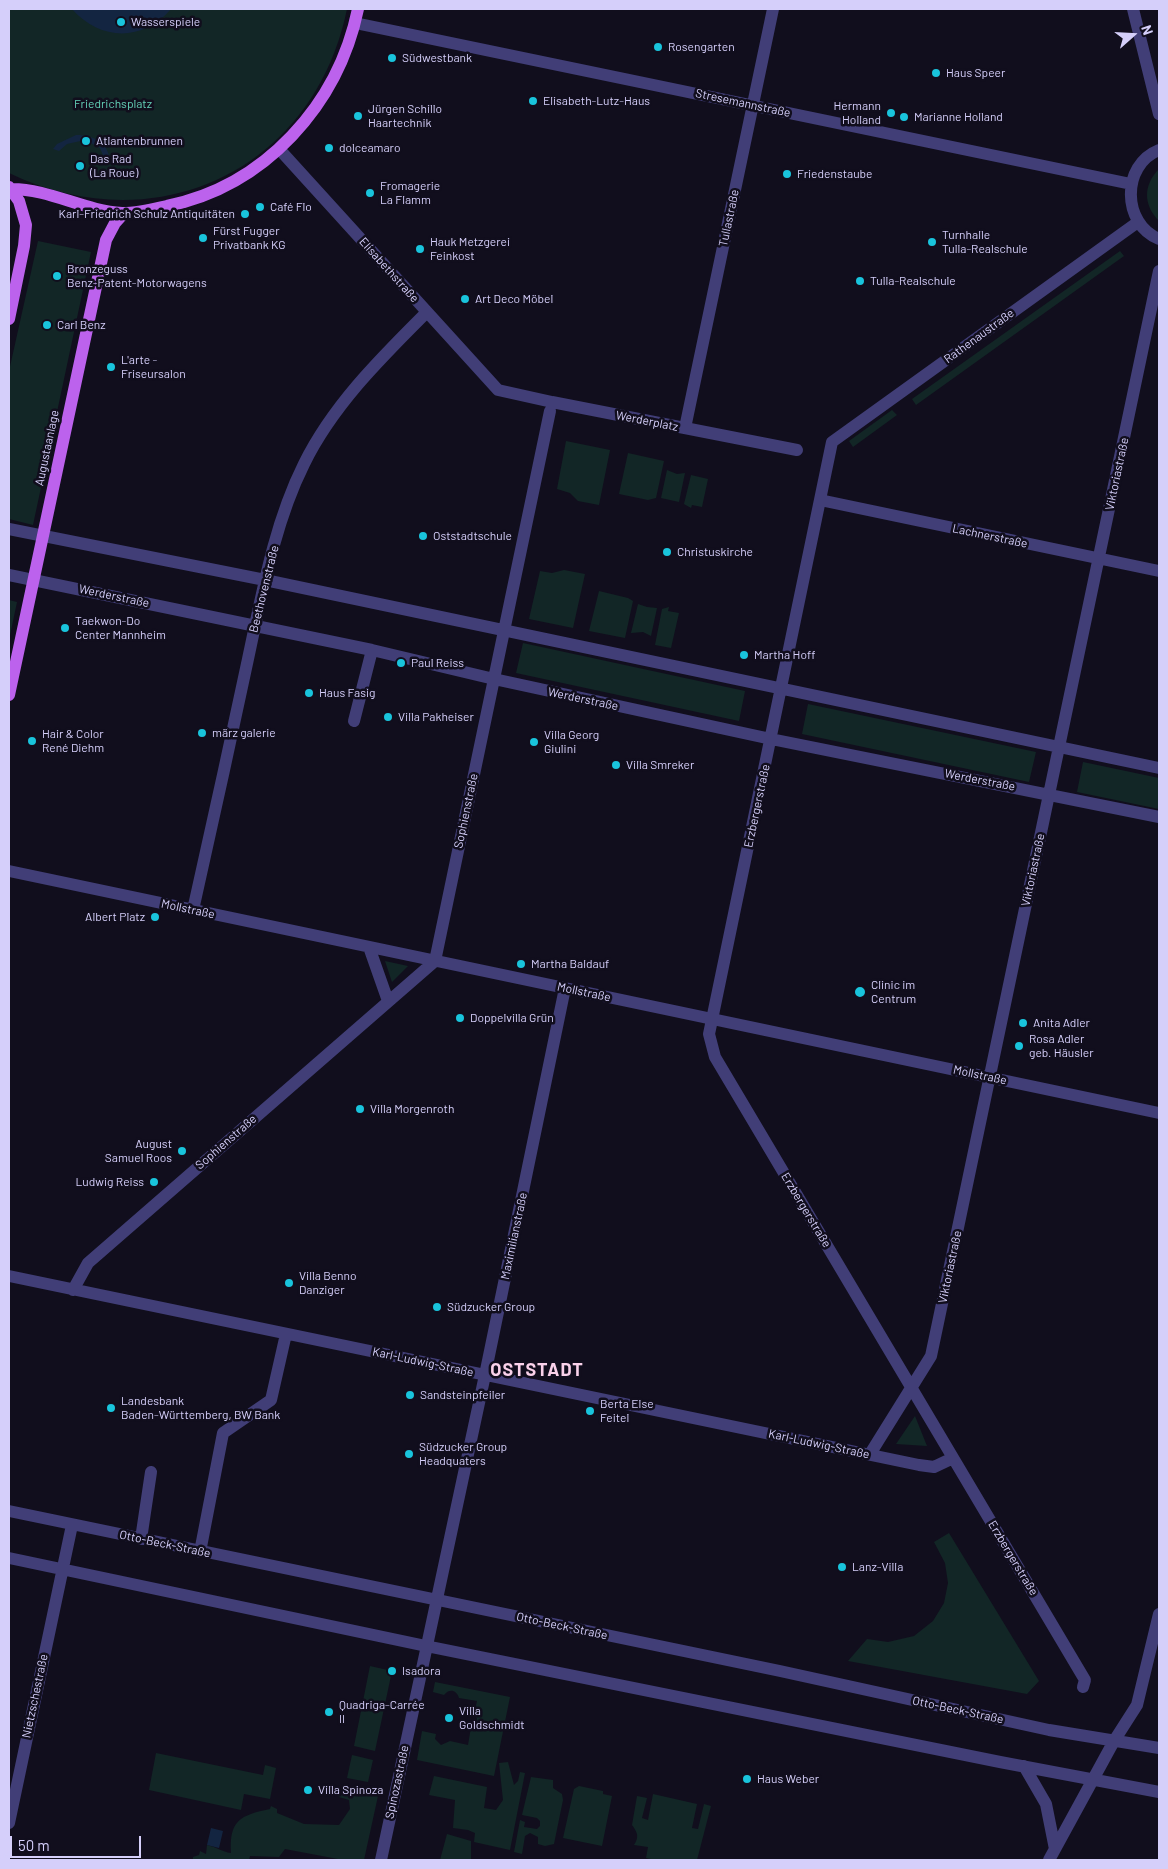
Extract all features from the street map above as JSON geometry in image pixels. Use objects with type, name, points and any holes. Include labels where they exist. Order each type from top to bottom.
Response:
[{"type":"main road","points":[[10,188],[30,190],[75,203],[124,213],[173,205],[201,197],[245,176],[280,150],[316,108],[330,85],[344,54],[358,9]]},
{"type":"main road","points":[[9,319],[24,246],[26,225],[21,206],[10,188]]},
{"type":"main road","name":"Augustaanlage","points":[[9,694],[106,240],[114,222],[124,213]]},
{"type":"street","name":"Tullastraße","points":[[685,428],[773,9]]},
{"type":"street","points":[[1133,9],[1159,114]]},
{"type":"street","name":"Stresemannstraße","points":[[355,23],[1131,184]]},
{"type":"street","name":"Elisabethstraße","points":[[280,150],[498,390]]},
{"type":"street","points":[[1159,150],[1144,160],[1136,171],[1131,184],[1130,197],[1132,210],[1138,222],[1146,231],[1159,239]]},
{"type":"street","name":"Rathenaustraße","points":[[820,500],[832,442],[1138,222]]},
{"type":"street","name":"Viktoriastraße","points":[[870,1454],[931,1356],[1159,271]]},
{"type":"street","name":"Beethovenstraße","points":[[193,910],[265,580],[290,497],[304,464],[321,434],[377,362],[427,312]]},
{"type":"street","name":"Werderplatz","points":[[498,390],[797,450]]},
{"type":"street","points":[[504,631],[550,411]]},
{"type":"street","points":[[781,689],[820,500]]},
{"type":"street","name":"Lachnerstraße","points":[[820,500],[1159,571]]},
{"type":"street","points":[[9,529],[265,580],[1159,768]]},
{"type":"street","name":"Werderstraße","points":[[9,575],[372,650],[494,679],[771,739],[1159,817]]},
{"type":"street","name":"Sophienstraße","points":[[73,1290],[88,1263],[435,961],[504,631]]},
{"type":"street","points":[[354,722],[372,650]]},
{"type":"street","name":"Erzbergerstraße","points":[[781,689],[708,1034],[715,1057],[1085,1680],[1083,1687]]},
{"type":"street","name":"Mollstraße","points":[[9,871],[1159,1113]]},
{"type":"street","points":[[369,947],[388,1001]]},
{"type":"street","name":"Maximilianstraße","points":[[435,1600],[485,1375],[565,988]]},
{"type":"street","name":"Karl-Ludwig-Straße","points":[[9,1276],[934,1467],[953,1458]]},
{"type":"street","points":[[200,1552],[223,1433],[271,1400],[286,1334]]},
{"type":"street","points":[[140,1539],[151,1472]]},
{"type":"street","name":"Otto-Beck-Straße","points":[[9,1512],[1058,1731],[1159,1748]]},
{"type":"street","name":"Nietzschestraße","points":[[9,1823],[72,1525]]},
{"type":"street","points":[[9,1558],[426,1646],[1159,1792]]},
{"type":"street","name":"Spinozastraße","points":[[381,1860],[435,1600]]},
{"type":"street","points":[[1052,1855],[1114,1741],[1136,1705],[1159,1614]]},
{"type":"street","points":[[1024,1766],[1046,1804],[1052,1855]]},
{"type":"green space","name":"Friedrichsplatz","points":[[9,9],[347,9],[329,65],[301,113],[264,150],[221,178],[172,195],[119,200],[64,193],[9,173]]},
{"type":"green space","points":[[1159,169],[1159,221],[1150,208],[1147,195],[1150,182]]},
{"type":"green space","points":[[38,241],[91,252],[33,525],[9,519],[9,371]]},
{"type":"green space","points":[[1120,251],[1124,256],[916,405],[912,399]]},
{"type":"green space","points":[[892,410],[897,415],[853,447],[849,441]]},
{"type":"green space","points":[[566,441],[610,450],[599,505],[578,501],[570,493],[557,489]]},
{"type":"green space","points":[[628,453],[664,461],[656,498],[648,500],[619,494]]},
{"type":"green space","points":[[667,470],[677,474],[685,473],[679,502],[661,498]]},
{"type":"green space","points":[[691,475],[708,479],[702,507],[692,505],[691,508],[684,504]]},
{"type":"green space","points":[[564,570],[585,574],[573,628],[529,619],[540,571],[552,573]]},
{"type":"green space","points":[[599,591],[633,601],[625,638],[589,631]]},
{"type":"green space","points":[[9,600],[17,602],[9,640]]},
{"type":"green space","points":[[638,604],[657,608],[651,636],[643,632],[631,633]]},
{"type":"green space","points":[[669,607],[668,611],[679,613],[671,648],[655,645],[662,609]]},
{"type":"green space","points":[[523,643],[745,691],[739,721],[516,673]]},
{"type":"green space","points":[[808,704],[1036,752],[1029,782],[802,734]]},
{"type":"green space","points":[[1083,762],[1159,778],[1159,809],[1077,792]]},
{"type":"green space","points":[[385,961],[408,966],[392,982]]},
{"type":"green space","points":[[915,1416],[927,1446],[896,1444]]},
{"type":"green space","points":[[949,1533],[1039,1681],[1027,1694],[848,1661],[867,1639],[888,1642],[914,1636],[933,1621],[944,1603],[948,1583],[945,1563],[934,1542]]},
{"type":"green space","points":[[370,1666],[392,1671],[375,1751],[354,1746]]},
{"type":"green space","points":[[435,1682],[510,1697],[494,1776],[417,1760],[422,1731],[436,1734],[435,1739],[441,1745],[450,1741],[468,1745],[471,1727],[475,1725],[477,1718],[474,1715],[477,1701],[459,1698],[457,1693],[453,1691],[448,1691],[444,1695],[433,1692]]},
{"type":"green space","points":[[156,1753],[263,1775],[265,1765],[276,1768],[270,1799],[244,1794],[241,1810],[149,1790]]},
{"type":"green space","points":[[352,1755],[373,1760],[368,1782],[347,1778]]},
{"type":"green space","points":[[508,1762],[514,1785],[518,1781],[520,1772],[525,1773],[510,1850],[474,1842],[475,1833],[453,1828],[455,1800],[429,1795],[434,1776],[487,1787],[484,1808],[496,1810],[503,1800],[499,1763]]},
{"type":"green space","points":[[531,1777],[553,1780],[553,1788],[562,1794],[563,1800],[554,1844],[545,1846],[538,1844],[538,1837],[530,1833],[525,1836],[522,1854],[514,1852],[520,1820],[525,1822],[524,1827],[537,1829],[540,1826],[540,1821],[537,1818],[522,1815]]},
{"type":"green space","points":[[579,1786],[603,1791],[603,1794],[612,1796],[602,1846],[563,1838],[574,1789]]},
{"type":"green space","points":[[333,1787],[378,1796],[364,1860],[343,1860],[285,1849],[279,1857],[250,1856],[249,1860],[193,1860],[193,1857],[199,1855],[200,1851],[206,1854],[207,1845],[231,1853],[232,1833],[238,1821],[251,1814],[270,1809],[271,1806],[277,1809],[277,1813],[304,1824],[339,1825],[350,1809],[349,1800],[339,1797]]},
{"type":"green space","points":[[653,1794],[697,1804],[692,1828],[698,1829],[704,1804],[711,1806],[697,1860],[655,1860],[646,1858],[648,1847],[634,1845],[637,1835],[632,1825],[637,1796],[647,1798],[642,1818],[648,1820]]},
{"type":"green space","points":[[447,1834],[471,1841],[471,1860],[440,1860]]},
{"type":"water","name":"Wasserspiele","points":[[72,9],[171,9],[160,20],[148,27],[135,32],[122,33],[108,32],[95,27],[83,20]]},
{"type":"water","points":[[76,135],[83,135],[99,141],[107,150],[110,162],[105,160],[100,148],[85,140],[67,144],[59,151],[53,149],[57,144]]},
{"type":"water","points":[[211,1828],[223,1831],[219,1848],[207,1845]]},
{"type":"place","name":"Wasserspiele","points":[[121,22]]},
{"type":"place","name":"Rosengarten","points":[[658,47]]},
{"type":"place","name":"Südwestbank","points":[[392,58]]},
{"type":"place","name":"Haus Speer","points":[[936,73]]},
{"type":"place","name":"Elisabeth-Lutz-Haus","points":[[533,101]]},
{"type":"place","name":"Hermann Holland","points":[[891,113]]},
{"type":"place","name":"Jürgen Schillo Haartechnik","points":[[358,116]]},
{"type":"place","name":"Marianne Holland","points":[[904,117]]},
{"type":"place","name":"Atlantenbrunnen","points":[[86,141]]},
{"type":"place","name":"dolceamaro","points":[[329,148]]},
{"type":"place","name":"Das Rad (La Roue)","points":[[80,166]]},
{"type":"place","name":"Friedenstaube","points":[[787,174]]},
{"type":"place","name":"Fromagerie La Flamm","points":[[370,193]]},
{"type":"place","name":"Café Flo","points":[[260,207]]},
{"type":"place","name":"Karl-Friedrich Schulz Antiquitäten","points":[[245,214]]},
{"type":"place","name":"Fürst Fugger Privatbank KG","points":[[203,238]]},
{"type":"place","name":"Turnhalle Tulla-Realschule","points":[[932,242]]},
{"type":"place","name":"Hauk Metzgerei Feinkost","points":[[420,249]]},
{"type":"place","name":"Bronzeguss Benz-Patent-Motorwagens","points":[[57,276]]},
{"type":"place","name":"Tulla-Realschule","points":[[860,281]]},
{"type":"place","name":"Art Deco Möbel","points":[[465,299]]},
{"type":"place","name":"Carl Benz","points":[[47,325]]},
{"type":"place","name":"L'arte - Friseursalon","points":[[111,367]]},
{"type":"place","name":"Oststadtschule","points":[[423,536]]},
{"type":"place","name":"Christuskirche","points":[[667,552]]},
{"type":"place","name":"Taekwon-Do Center Mannheim","points":[[65,628]]},
{"type":"place","name":"Martha Hoff","points":[[744,655]]},
{"type":"place","name":"Paul Reiss","points":[[401,663]]},
{"type":"place","name":"Haus Fasig","points":[[309,693]]},
{"type":"place","name":"Villa Pakheiser","points":[[388,717]]},
{"type":"place","name":"märz galerie","points":[[202,733]]},
{"type":"place","name":"Hair & Color René Diehm","points":[[32,741]]},
{"type":"place","name":"Villa Georg Giulini","points":[[534,742]]},
{"type":"place","name":"Villa Smreker","points":[[616,765]]},
{"type":"place","name":"Albert Platz","points":[[155,917]]},
{"type":"place","name":"Martha Baldauf","points":[[521,964]]},
{"type":"place","name":"Clinic im Centrum","points":[[860,992]]},
{"type":"place","name":"Doppelvilla Grün","points":[[460,1018]]},
{"type":"place","name":"Anita Adler","points":[[1023,1023]]},
{"type":"place","name":"Rosa Adler geb. Häusler","points":[[1019,1046]]},
{"type":"place","name":"Villa Morgenroth","points":[[360,1109]]},
{"type":"place","name":"August Samuel Roos","points":[[182,1151]]},
{"type":"place","name":"Ludwig Reiss","points":[[154,1182]]},
{"type":"place","name":"Villa Benno Danziger","points":[[289,1283]]},
{"type":"place","name":"Südzucker Group","points":[[437,1307]]},
{"type":"place","name":"Sandsteinpfeiler","points":[[410,1395]]},
{"type":"place","name":"Landesbank Baden-Württemberg, BW Bank","points":[[111,1408]]},
{"type":"place","name":"Berta Else Feitel","points":[[590,1411]]},
{"type":"place","name":"Südzucker Group Headquaters","points":[[409,1454]]},
{"type":"place","name":"Lanz-Villa","points":[[842,1567]]},
{"type":"place","name":"Isadora","points":[[392,1671]]},
{"type":"place","name":"Quadriga-Carrée II","points":[[329,1712]]},
{"type":"place","name":"Villa Goldschmidt","points":[[449,1718]]},
{"type":"place","name":"Haus Weber","points":[[747,1779]]},
{"type":"place","name":"Villa Spinoza","points":[[308,1790]]},
{"type":"district","name":"OSTSTADT","points":[[537,1370]]}]
